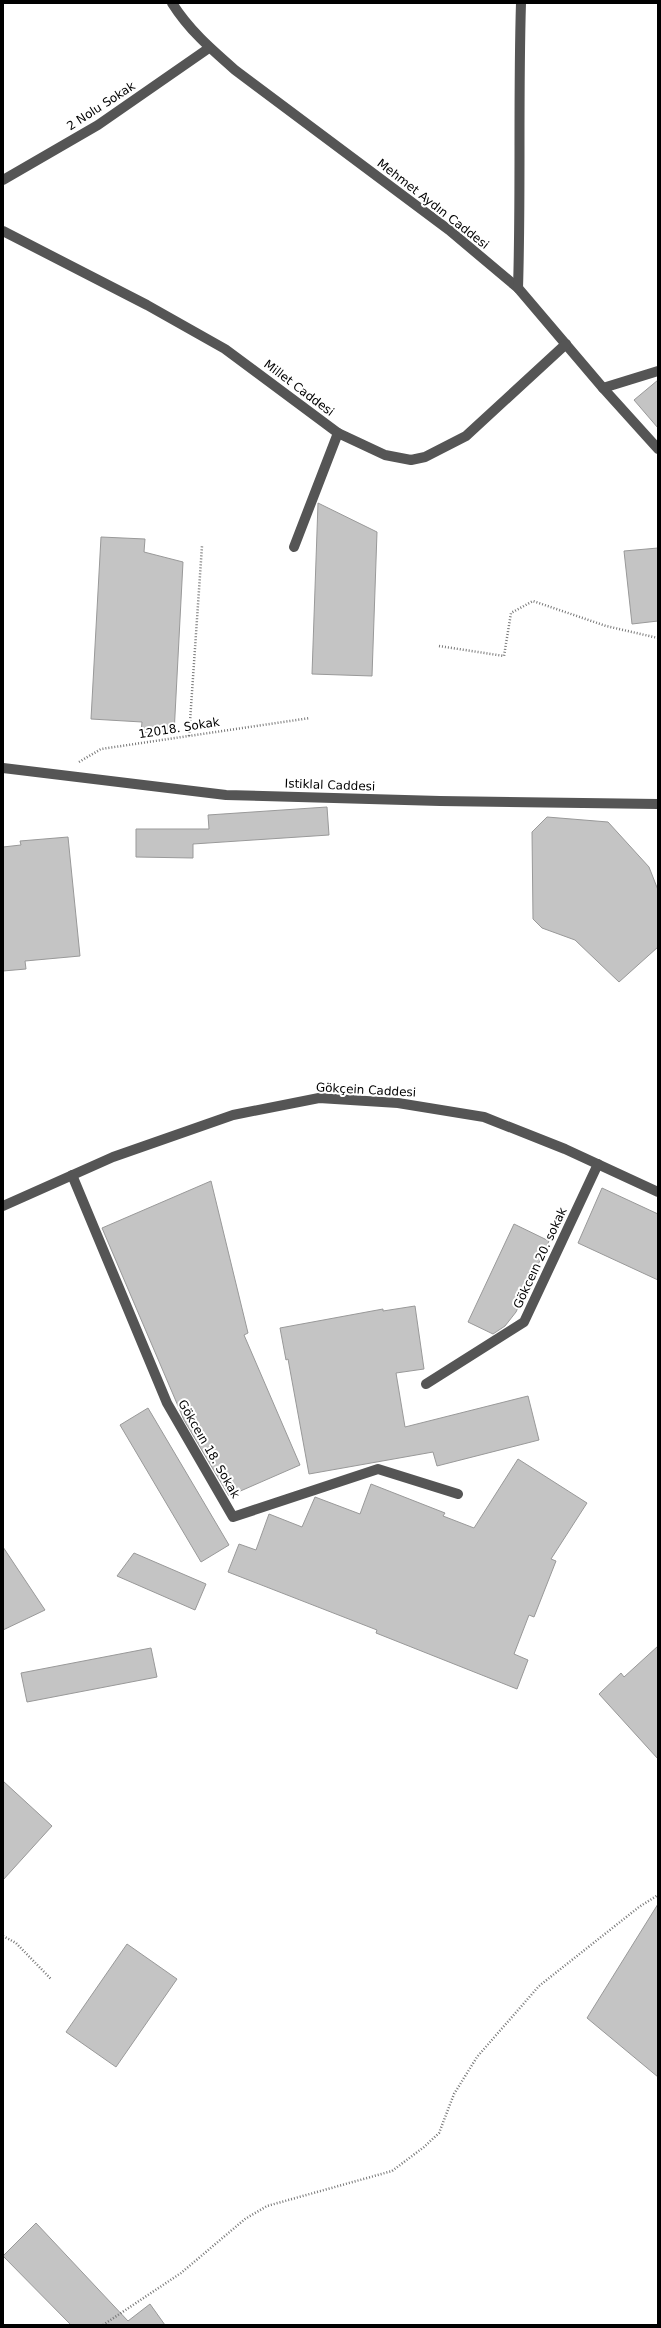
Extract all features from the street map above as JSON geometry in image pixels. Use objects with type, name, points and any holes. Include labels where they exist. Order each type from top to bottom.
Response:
[{"type":"street","name":"Mehmet Aydın Caddesi","points":[[172,3],[186,24],[209,48],[449,230],[518,288],[603,388],[658,449]]},
{"type":"street","points":[[518,288],[520,216],[518,76],[520,3]]},
{"type":"street","name":"2 Nolu Sokak","points":[[3,180],[98,125],[209,48]]},
{"type":"street","name":"Millet Caddesi","points":[[3,232],[147,306],[225,349],[338,434],[384,455],[411,460],[425,457],[466,436],[566,344]]},
{"type":"street","points":[[603,388],[658,371]]},
{"type":"street","points":[[294,547],[338,434]]},
{"type":"street","name":"Istiklal Caddesi","points":[[3,768],[226,795],[440,801],[658,804]]},
{"type":"street","name":"Gökçein Caddesi","points":[[3,1206],[112,1157],[233,1115],[319,1098],[398,1103],[484,1116],[598,1164],[658,1192]]},
{"type":"street","name":"Gökceın 20. sokak","points":[[426,1384],[524,1322],[598,1164]]},
{"type":"street","name":"Gökceın 18. Sokak","points":[[72,1176],[167,1403],[233,1517],[378,1468],[458,1494]]},
{"type":"path","points":[[189,736],[202,546]]},
{"type":"path","points":[[438,646],[504,656],[511,613],[533,601],[606,626],[658,638]]},
{"type":"path","name":"12018. Sokak","points":[[58,775],[101,749],[310,718]]},
{"type":"path","points":[[103,2325],[181,2273],[245,2219],[267,2206],[392,2171],[424,2148],[439,2133],[454,2094],[477,2057],[539,1986],[639,1907],[658,1895]]},
{"type":"path","points":[[3,1936],[16,1943],[51,1979]]},
{"type":"building","points":[[658,380],[658,428],[634,400]]},
{"type":"building","points":[[318,503],[377,532],[372,676],[312,674]]},
{"type":"building","points":[[101,537],[145,539],[144,552],[183,562],[174,734],[141,732],[142,722],[91,719]]},
{"type":"building","points":[[658,548],[658,621],[632,624],[624,551]]},
{"type":"building","points":[[327,807],[329,835],[193,844],[193,858],[136,857],[136,829],[209,829],[208,815]]},
{"type":"building","points":[[547,817],[608,822],[649,867],[658,890],[658,947],[619,982],[575,940],[542,928],[533,919],[532,832]]},
{"type":"building","points":[[68,837],[80,956],[25,961],[26,969],[3,971],[3,847],[21,845],[20,841]]},
{"type":"building","points":[[211,1181],[248,1333],[244,1335],[300,1465],[229,1496],[184,1420],[102,1228]]},
{"type":"building","points":[[602,1188],[658,1214],[658,1280],[578,1243]]},
{"type":"building","points":[[514,1224],[549,1241],[516,1312],[505,1326],[493,1334],[468,1322]]},
{"type":"building","points":[[415,1306],[424,1369],[396,1373],[405,1427],[528,1396],[539,1440],[437,1466],[433,1452],[309,1474],[288,1359],[286,1360],[280,1328],[383,1309],[383,1311]]},
{"type":"building","points":[[148,1408],[229,1545],[201,1562],[120,1425]]},
{"type":"building","points":[[518,1459],[587,1503],[551,1559],[556,1561],[534,1617],[529,1615],[514,1654],[528,1660],[517,1689],[376,1633],[377,1630],[228,1572],[239,1544],[256,1550],[269,1514],[302,1527],[315,1497],[360,1514],[371,1484],[445,1513],[443,1516],[474,1528]]},
{"type":"building","points":[[3,1547],[45,1610],[3,1630]]},
{"type":"building","points":[[134,1553],[206,1584],[195,1610],[117,1576]]},
{"type":"building","points":[[658,1646],[658,1759],[599,1694],[621,1673],[624,1677]]},
{"type":"building","points":[[151,1648],[157,1677],[27,1702],[21,1673]]},
{"type":"building","points":[[3,1781],[52,1826],[3,1880]]},
{"type":"building","points":[[658,1904],[658,2077],[587,2018]]},
{"type":"building","points":[[127,1944],[177,1979],[116,2067],[66,2032]]},
{"type":"building","points":[[36,2223],[128,2321],[150,2304],[165,2325],[71,2325],[3,2256]]}]
